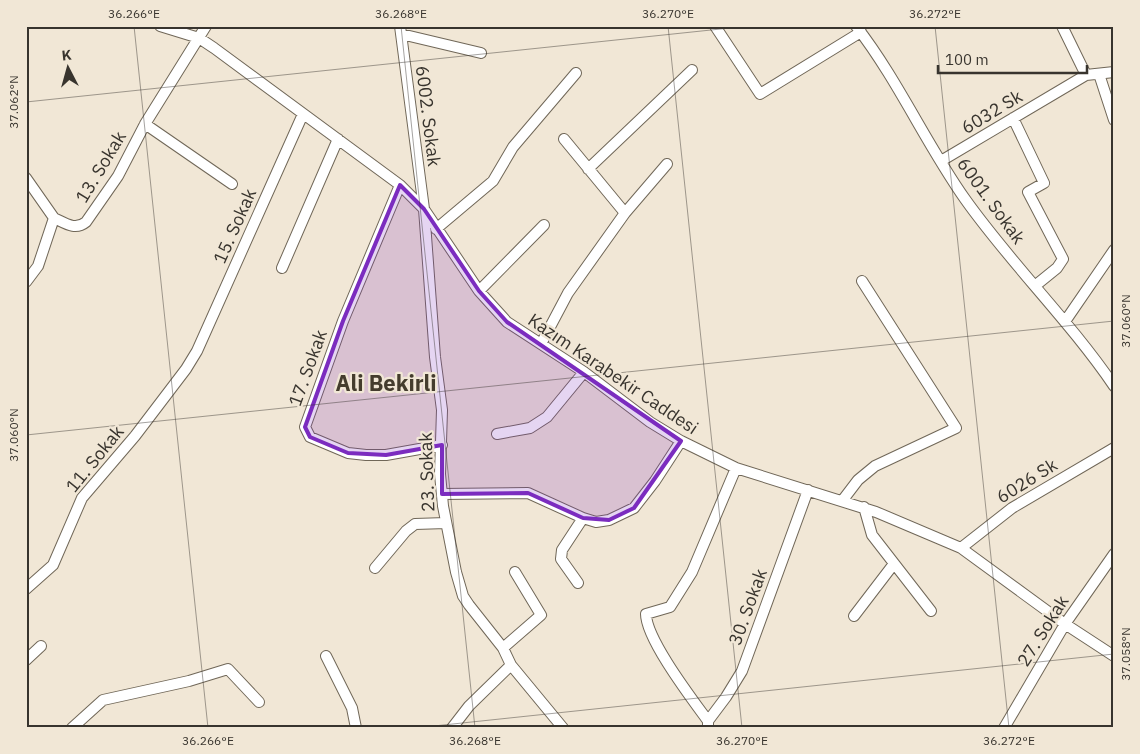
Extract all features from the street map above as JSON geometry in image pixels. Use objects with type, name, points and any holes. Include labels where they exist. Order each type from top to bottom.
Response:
[{"type":"street","name":"Kazım Karabekir Caddesi","points":[[160,26],[199,38],[400,185],[424,209],[478,291],[507,322],[584,372],[650,422],[681,441],[736,468],[864,507],[961,548],[1064,624],[1114,656]]},
{"type":"street","name":"13. Sokak","points":[[54,218],[75,227],[81,227],[86,222],[118,176],[145,124],[206,26]]},
{"type":"street","points":[[715,26],[760,94],[859,29]]},
{"type":"street","points":[[1062,26],[1086,75]]},
{"type":"street","name":"6001. Sokak","points":[[859,29],[880,58],[956,187],[981,221],[1066,320],[1114,386]]},
{"type":"street","points":[[400,30],[481,53]]},
{"type":"street","name":"6002. Sokak","points":[[400,30],[424,209]]},
{"type":"street","points":[[588,169],[692,70]]},
{"type":"street","name":"6032 Sk","points":[[942,161],[1086,75],[1114,72]]},
{"type":"street","points":[[436,229],[493,182],[513,146],[576,73]]},
{"type":"street","points":[[1098,74],[1114,120]]},
{"type":"street","name":"15. Sokak","points":[[197,351],[303,114]]},
{"type":"street","points":[[1013,118],[1044,183],[1028,192],[1063,259],[1057,268],[1036,285]]},
{"type":"street","points":[[145,124],[232,184]]},
{"type":"street","points":[[282,268],[338,139]]},
{"type":"street","points":[[564,139],[625,213]]},
{"type":"street","points":[[541,344],[568,293],[625,213],[667,164]]},
{"type":"street","points":[[26,178],[54,218],[38,266],[26,282]]},
{"type":"street","name":"17. Sokak","points":[[400,185],[339,330],[305,427],[310,437],[348,453],[386,455],[442,445]]},
{"type":"street","name":"23. Sokak","points":[[424,209],[435,357],[442,410],[440,474],[442,494],[446,523],[463,596],[503,648],[512,665],[563,728]]},
{"type":"street","points":[[478,291],[544,225]]},
{"type":"street","points":[[1066,320],[1114,250]]},
{"type":"street","points":[[842,501],[858,480],[875,466],[956,428],[862,281]]},
{"type":"street","name":"11. Sokak","points":[[26,588],[53,565],[82,498],[135,436],[186,369],[197,351]]},
{"type":"street","points":[[497,434],[530,428],[547,417],[584,372]]},
{"type":"street","points":[[442,494],[528,493],[583,518],[596,522],[609,520],[634,508],[655,481],[681,441]]},
{"type":"street","name":"6026 Sk","points":[[961,548],[1012,508],[1114,448]]},
{"type":"street","points":[[708,724],[657,644],[646,619],[646,614],[670,607],[692,572],[736,468]]},
{"type":"street","name":"30. Sokak","points":[[708,724],[742,671],[808,490]]},
{"type":"street","points":[[864,507],[872,535],[931,611]]},
{"type":"street","points":[[578,583],[561,559],[562,550],[583,518]]},
{"type":"street","points":[[374,568],[406,531],[415,524],[446,523]]},
{"type":"street","name":"27. Sokak","points":[[1004,728],[1064,624],[1114,554]]},
{"type":"street","points":[[854,616],[893,564]]},
{"type":"street","points":[[503,648],[541,615],[515,572]]},
{"type":"street","points":[[26,660],[42,646]]},
{"type":"street","points":[[326,656],[352,708],[356,728]]},
{"type":"street","points":[[452,728],[469,706],[512,665]]},
{"type":"street","points":[[72,728],[103,700],[189,681],[228,669],[259,702]]},
{"type":"highlighted area","points":[[400,185],[424,209],[479,291],[507,322],[681,441],[634,508],[609,520],[583,518],[528,493],[442,494],[442,445],[386,455],[348,453],[310,437],[305,427],[343,321]]},
{"type":"district","name":"Ali Bekirli","points":[[386,383]]}]
